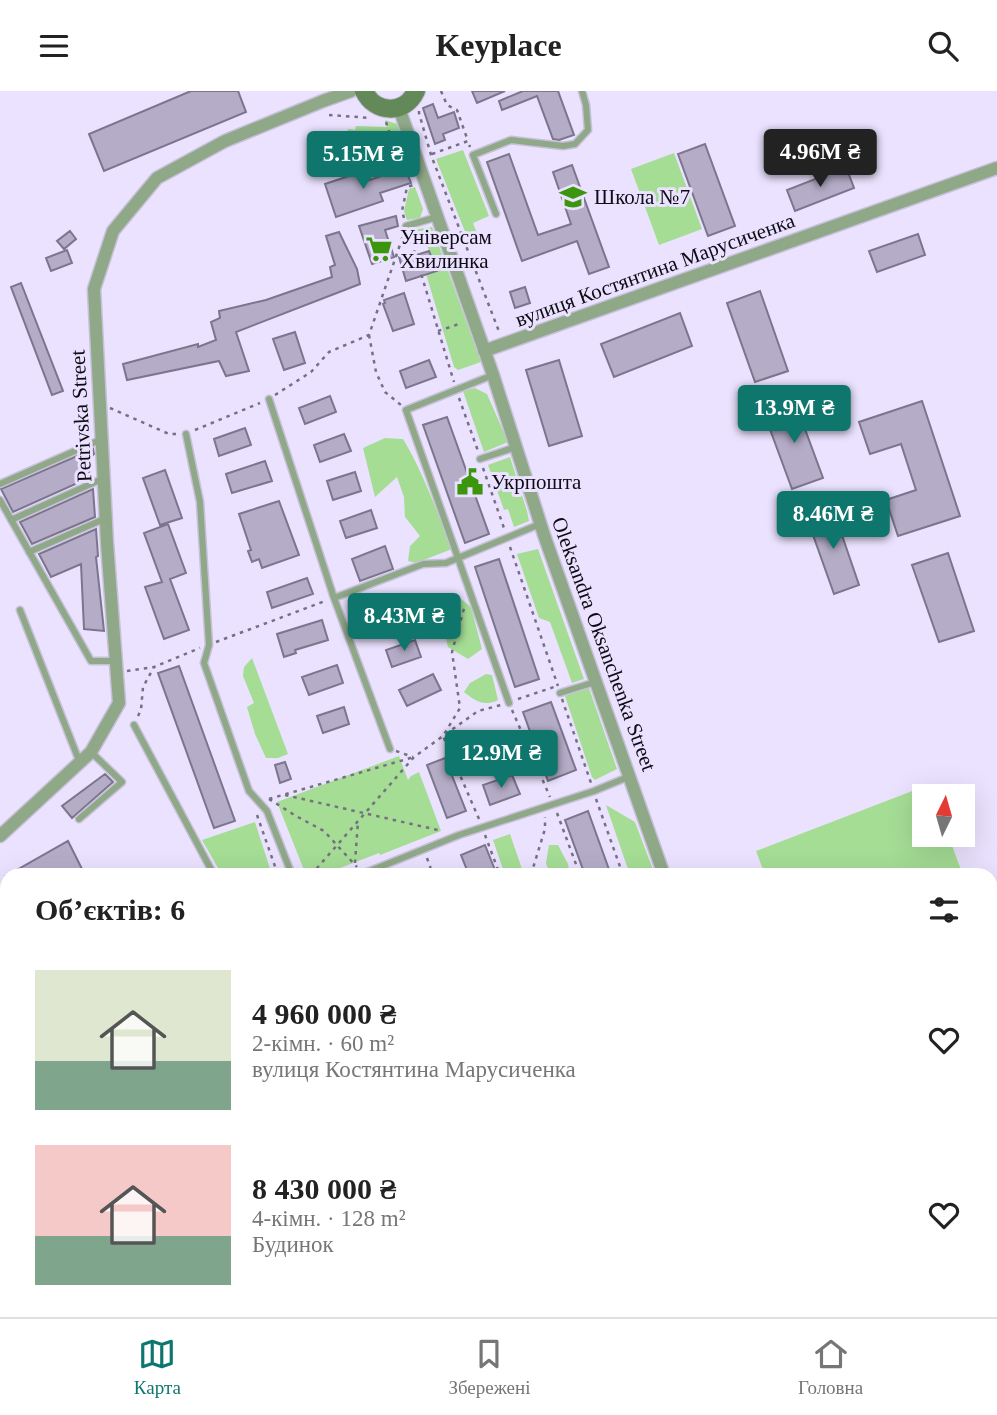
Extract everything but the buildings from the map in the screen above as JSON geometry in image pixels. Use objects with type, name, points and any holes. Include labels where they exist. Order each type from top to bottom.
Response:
[{"type":"street","name":"Petrivska Street","points":[[0,837],[91,752],[119,703],[94,289],[113,231],[157,178],[225,141],[351,91]]},
{"type":"street","points":[[364,91],[372,103],[381,108],[399,108],[414,96],[418,98]]},
{"type":"street","name":"Oleksandra Oksanchenka Street","points":[[399,108],[493,375],[540,524],[662,868]]},
{"type":"street","name":"вулиця Костянтина Марусиченка","points":[[484,351],[997,168]]},
{"type":"lane","points":[[496,214],[473,155],[511,140],[563,146],[575,144],[588,130],[582,91]]},
{"type":"lane","points":[[406,226],[437,217]]},
{"type":"lane","points":[[493,375],[406,410],[509,703]]},
{"type":"lane","points":[[269,399],[334,598],[390,750]]},
{"type":"lane","points":[[186,434],[200,502],[209,645],[204,663],[249,791],[267,811],[289,868]]},
{"type":"lane","points":[[0,484],[102,439]]},
{"type":"lane","points":[[480,459],[516,447]]},
{"type":"lane","points":[[11,520],[104,478]]},
{"type":"lane","points":[[0,500],[91,661],[116,666]]},
{"type":"lane","points":[[29,552],[106,519]]},
{"type":"lane","points":[[334,598],[423,564],[446,563],[540,524]]},
{"type":"lane","points":[[20,610],[80,763]]},
{"type":"lane","points":[[559,689],[595,682]]},
{"type":"lane","points":[[134,725],[210,868]]},
{"type":"lane","points":[[79,819],[122,782],[91,752]]},
{"type":"lane","points":[[377,868],[459,835],[594,791],[630,776]]},
{"type":"path","points":[[442,91],[447,105],[457,110],[473,155]]},
{"type":"path","points":[[418,98],[419,113],[430,155],[475,261],[503,344]]},
{"type":"path","points":[[329,115],[374,119]]},
{"type":"path","points":[[385,120],[400,166],[406,165],[410,174]]},
{"type":"path","points":[[430,155],[468,141]]},
{"type":"path","points":[[413,184],[407,187],[402,211],[406,226],[456,390],[621,868]]},
{"type":"path","points":[[406,226],[369,335],[376,372],[385,392],[406,410]]},
{"type":"path","points":[[100,403],[169,434],[186,434],[269,399],[311,372],[329,352],[369,335]]},
{"type":"path","points":[[443,736],[460,708],[452,652],[469,589]]},
{"type":"path","points":[[116,666],[154,667],[334,598]]},
{"type":"path","points":[[134,725],[141,710],[143,687],[154,667]]},
{"type":"path","points":[[317,868],[414,757],[478,711],[559,689]]},
{"type":"path","points":[[509,703],[554,804],[577,868]]},
{"type":"path","points":[[443,736],[497,868]]},
{"type":"path","points":[[390,750],[414,757]]},
{"type":"path","points":[[357,868],[324,831],[269,799],[414,757]]},
{"type":"path","points":[[285,795],[459,835]]},
{"type":"path","points":[[533,868],[544,829],[546,806]]},
{"type":"path","points":[[257,815],[276,868]]},
{"type":"path","points":[[355,865],[358,821]]},
{"type":"path","points":[[424,849],[431,868]]},
{"type":"green space","points":[[385,120],[397,124],[410,155],[383,167],[385,175],[361,183],[358,173],[360,157],[346,158],[348,129],[355,130],[356,126],[387,127]]},
{"type":"green space","points":[[463,150],[489,216],[473,223],[480,241],[470,244],[436,159]]},
{"type":"green space","points":[[674,153],[702,229],[659,245],[631,169]]},
{"type":"green space","points":[[415,187],[423,209],[420,218],[407,220],[404,211],[409,189]]},
{"type":"green space","points":[[432,227],[481,362],[458,370],[454,367],[426,274],[437,270],[426,243],[416,245],[411,230]]},
{"type":"green space","points":[[475,388],[487,394],[508,442],[484,452],[463,391]]},
{"type":"green space","points":[[385,438],[403,439],[411,452],[452,549],[416,563],[408,561],[410,546],[420,536],[405,517],[404,497],[397,477],[375,497],[363,448]]},
{"type":"green space","points":[[510,457],[529,521],[514,527],[508,509],[504,510],[488,465]]},
{"type":"green space","points":[[538,549],[584,679],[572,683],[550,622],[539,618],[517,554]]},
{"type":"green space","points":[[456,595],[471,607],[482,649],[468,659],[448,647],[437,600]]},
{"type":"green space","points":[[252,658],[288,754],[278,758],[266,758],[247,707],[254,703],[243,676],[244,667]]},
{"type":"green space","points":[[486,674],[492,675],[498,700],[484,703],[464,692],[470,683]]},
{"type":"green space","points":[[589,688],[617,769],[595,780],[565,696]]},
{"type":"green space","points":[[399,756],[408,780],[419,772],[441,831],[340,868],[303,868],[277,802]]},
{"type":"green space","points":[[912,791],[912,847],[952,847],[960,868],[762,868],[756,851]]},
{"type":"green space","points":[[606,805],[635,822],[652,868],[628,868]]},
{"type":"green space","points":[[255,822],[270,868],[218,868],[202,840]]},
{"type":"green space","points":[[510,834],[522,868],[503,868],[493,840]]},
{"type":"green space","points":[[549,845],[558,845],[569,868],[548,868]]},
{"type":"place","name":"Школа №7","points":[[573,197]]},
{"type":"place","name":"Універсам Хвилинка","points":[[379,249]]},
{"type":"place","name":"Укрпошта","points":[[470,482]]}]
